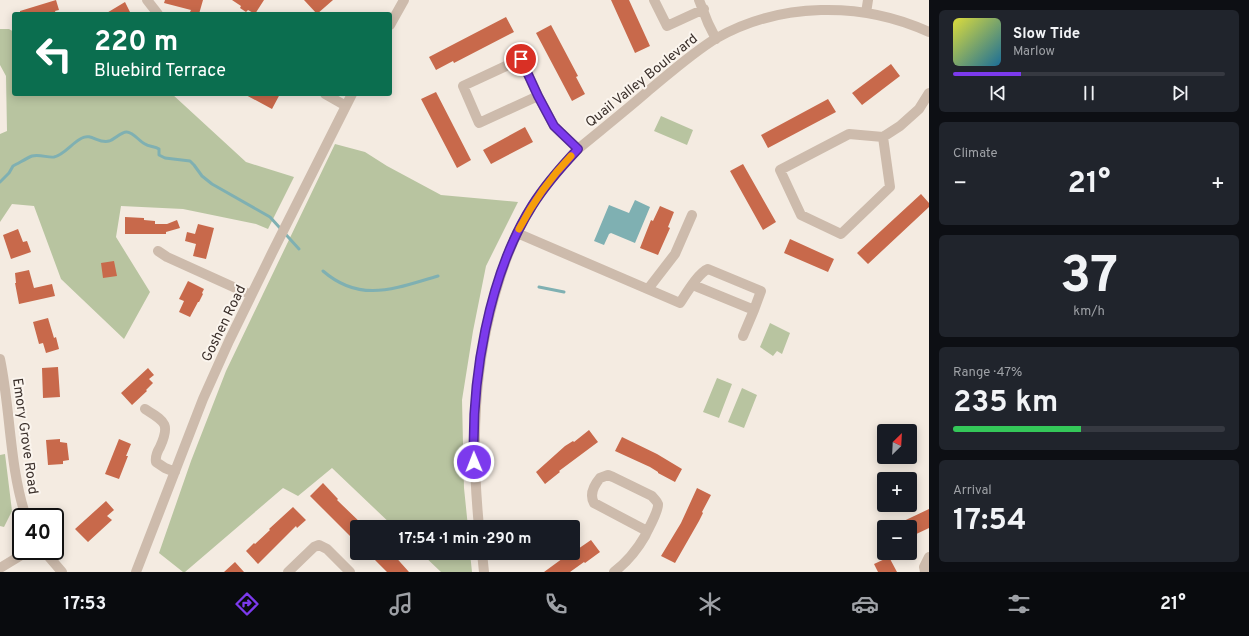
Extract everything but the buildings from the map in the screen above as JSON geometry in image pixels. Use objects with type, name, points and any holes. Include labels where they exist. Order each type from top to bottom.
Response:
[{"type":"street","points":[[147,0],[156,12]]},
{"type":"street","points":[[392,21],[404,0]]},
{"type":"street","points":[[654,0],[667,26],[701,5],[716,39]]},
{"type":"street","points":[[866,13],[868,0]]},
{"type":"street","name":"Quail Valley Boulevard","points":[[479,520],[474,451],[476,399],[478,371],[492,303],[506,260],[518,233],[538,196],[556,172],[578,149],[684,62],[716,39],[753,23],[788,14],[829,10],[866,13],[901,21],[929,32]]},
{"type":"street","points":[[538,96],[480,123],[463,86],[521,59],[554,126],[578,149]]},
{"type":"street","points":[[883,137],[890,187],[841,234],[801,215],[780,170],[849,134],[883,137],[900,126],[919,109],[929,93]]},
{"type":"street","points":[[328,96],[346,106]]},
{"type":"street","name":"Goshen Road","points":[[136,572],[174,472],[215,371],[272,253],[351,96]]},
{"type":"street","points":[[648,289],[673,258],[692,215]]},
{"type":"street","points":[[518,233],[680,303],[705,270],[712,270],[761,291],[742,336]]},
{"type":"street","points":[[158,250],[167,257],[252,295]]},
{"type":"street","points":[[693,285],[754,310]]},
{"type":"street","name":"Emory Grove Road","points":[[0,359],[6,396],[14,470],[23,508]]},
{"type":"street","points":[[145,409],[165,424],[163,440],[155,456],[156,462],[174,472]]},
{"type":"street","points":[[614,572],[633,555],[647,531],[658,508],[656,500],[650,495],[610,476],[603,476],[600,478],[592,493],[594,503],[647,531]]},
{"type":"street","points":[[288,572],[314,547],[319,545],[327,549],[350,572]]},
{"type":"street","points":[[925,572],[924,567],[929,557]]},
{"type":"street","points":[[0,568],[13,560]]},
{"type":"street","points":[[52,560],[62,572]]},
{"type":"street","points":[[483,560],[484,572]]},
{"type":"green space","points":[[0,29],[9,29],[12,31],[12,96],[174,96],[246,162],[294,177],[268,229],[256,224],[183,209],[121,206],[116,237],[150,292],[124,339],[61,279],[34,206],[12,204],[0,222],[0,134],[7,131],[6,76],[0,65]]},
{"type":"green space","points":[[661,116],[693,130],[687,145],[654,131]]},
{"type":"green space","points":[[335,144],[365,152],[387,166],[441,195],[518,202],[486,266],[473,331],[462,400],[464,488],[467,520],[387,520],[332,468],[298,496],[283,488],[185,572],[183,572],[159,553],[191,461],[226,371]]},
{"type":"green space","points":[[770,323],[790,333],[782,354],[777,351],[773,356],[760,347]]},
{"type":"green space","points":[[717,378],[732,384],[719,418],[703,412]]},
{"type":"green space","points":[[742,388],[757,395],[744,428],[728,422]]},
{"type":"green space","points":[[5,454],[12,511],[4,527],[0,526],[0,455]]},
{"type":"green space","points":[[428,560],[471,560],[472,572],[441,572]]},
{"type":"water","points":[[635,200],[650,207],[635,243],[611,233],[609,234],[604,245],[594,241],[609,205],[629,213]]},
{"type":"waterway","points":[[0,182],[9,173],[13,166],[32,156],[58,156],[82,138],[89,137],[105,142],[127,132],[143,143],[159,149],[159,155],[165,158],[190,161],[202,176],[212,184],[270,217],[299,249]]},
{"type":"waterway","points":[[323,271],[337,281],[351,287],[365,290],[393,288],[438,276]]},
{"type":"waterway","points":[[539,287],[564,292]]},
{"type":"slow traffic","points":[[519,229],[538,196],[556,172],[571,156]]},
{"type":"route","points":[[474,462],[474,427],[478,371],[492,303],[501,274],[515,238],[531,207],[556,172],[578,149],[554,126],[521,59]]}]
